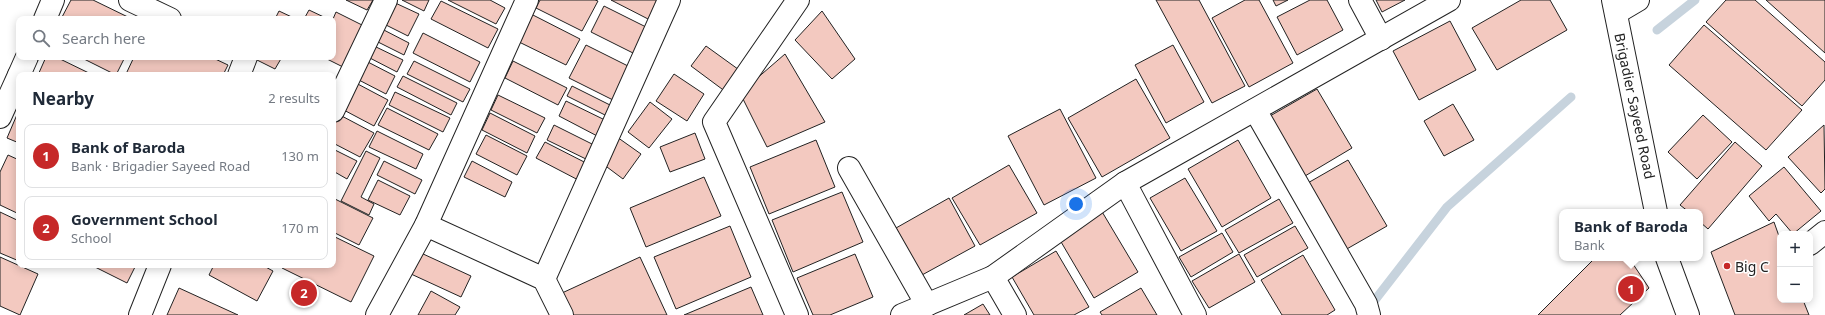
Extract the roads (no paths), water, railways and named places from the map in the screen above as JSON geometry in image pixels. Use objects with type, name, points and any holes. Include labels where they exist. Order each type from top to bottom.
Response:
[{"type":"street","points":[[46,16],[53,0]]},
{"type":"street","points":[[130,0],[164,16]]},
{"type":"street","points":[[336,105],[386,0]]},
{"type":"street","points":[[377,315],[426,225],[527,0]]},
{"type":"street","points":[[544,279],[669,0]]},
{"type":"street","points":[[797,315],[714,122],[798,0]]},
{"type":"street","points":[[1360,0],[1381,39]]},
{"type":"street","points":[[902,315],[993,277],[1125,183],[1449,0]]},
{"type":"street","points":[[1614,7],[1638,0]]},
{"type":"street","name":"Brigadier Sayeed Road","points":[[1614,7],[1655,209]]},
{"type":"street","points":[[20,72],[26,60]]},
{"type":"street","points":[[240,72],[245,60]]},
{"type":"street","points":[[0,117],[16,82]]},
{"type":"street","points":[[1255,110],[1366,304],[1369,315]]},
{"type":"street","points":[[849,168],[927,305]]},
{"type":"street","points":[[1125,183],[1195,315]]},
{"type":"street","points":[[426,225],[544,279],[562,315]]},
{"type":"street","points":[[1813,242],[1825,232]]},
{"type":"street","points":[[1668,261],[1688,315]]},
{"type":"street","points":[[140,315],[159,268]]},
{"type":"street","points":[[993,277],[1015,315]]},
{"type":"waterway","points":[[1657,30],[1695,0]]},
{"type":"waterway","points":[[1368,309],[1447,207],[1571,97]]},
{"type":"place","name":"Big C","points":[[1727,266]]},
{"type":"place","name":"Bank of Baroda","points":[[1631,289]]},
{"type":"place","name":"Government School","points":[[304,293]]}]
